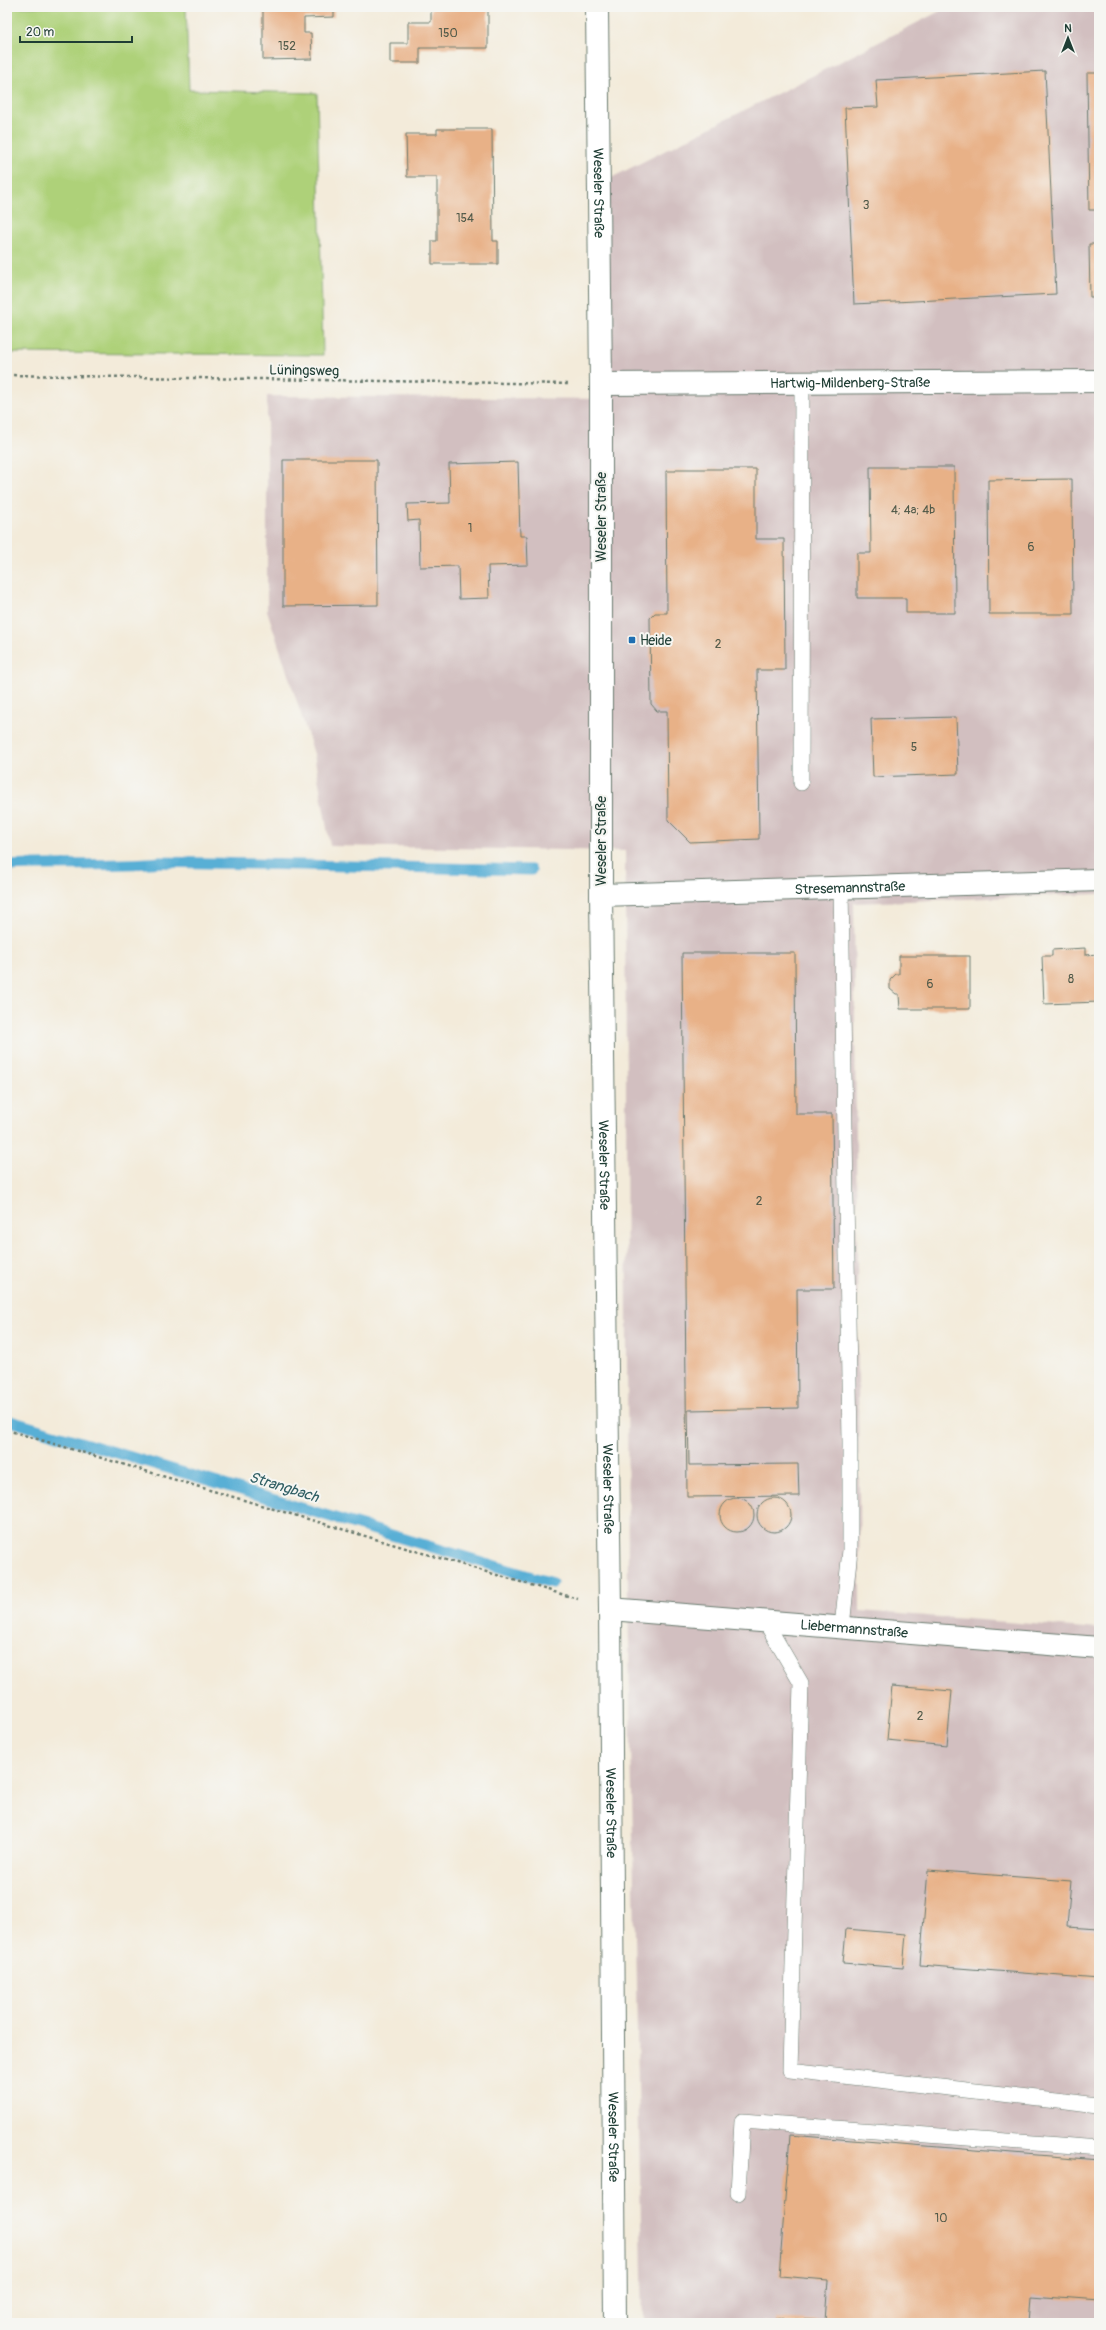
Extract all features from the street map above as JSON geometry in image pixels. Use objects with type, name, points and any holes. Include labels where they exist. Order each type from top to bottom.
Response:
[{"type":"street","name":"Weseler Straße","points":[[597,7],[601,384],[601,895],[610,1609],[615,2323]]},
{"type":"street","name":"Hartwig-Mildenberg-Straße","points":[[601,384],[1099,381]]},
{"type":"street","name":"Stresemannstraße","points":[[601,895],[1099,880]]},
{"type":"street","name":"Liebermannstraße","points":[[610,1609],[1099,1648]]},
{"type":"lane","points":[[801,783],[802,383]]},
{"type":"lane","points":[[841,887],[850,1442],[850,1550],[842,1627]]},
{"type":"lane","points":[[765,1621],[801,1683],[790,2070],[1099,2105]]},
{"type":"lane","points":[[738,2193],[742,2121],[1099,2148]]},
{"type":"path","name":"Lüningsweg","points":[[7,375],[601,384]]},
{"type":"path","points":[[7,1430],[610,1609]]},
{"type":"shaded area","points":[[948,7],[1099,7],[1099,894],[854,903],[860,1611],[1099,1629],[1099,2323],[643,2323],[628,1599],[625,851],[330,846],[314,754],[267,610],[267,396],[610,399],[607,180]]},
{"type":"green space","points":[[7,7],[186,7],[189,90],[317,93],[323,355],[7,353]]},
{"type":"building","points":[[263,7],[334,7],[334,17],[304,18],[304,33],[311,33],[312,59],[263,60]]},
{"type":"building","points":[[438,7],[488,7],[488,48],[420,48],[420,63],[390,63],[390,43],[408,43],[408,22],[431,22],[431,9]]},
{"type":"building","points":[[1045,71],[1056,294],[854,304],[845,108],[878,107],[876,80]]},
{"type":"building","points":[[1087,73],[1099,73],[1099,210],[1089,210]]},
{"type":"building","points":[[437,129],[492,129],[493,241],[498,241],[498,264],[432,264],[432,241],[437,241],[437,177],[407,177],[406,134],[437,134]]},
{"type":"building","points":[[1089,244],[1099,244],[1099,297],[1090,297]]},
{"type":"building","points":[[283,460],[377,460],[378,605],[283,606]]},
{"type":"building","points":[[518,462],[520,536],[527,536],[528,565],[488,566],[489,598],[459,599],[458,566],[420,567],[419,520],[408,521],[407,504],[450,503],[449,464]]},
{"type":"building","points":[[870,467],[954,467],[955,613],[906,613],[906,598],[857,598],[857,553],[871,553]]},
{"type":"building","points":[[676,469],[756,469],[756,539],[784,539],[785,670],[757,670],[759,839],[690,842],[668,820],[667,711],[657,711],[651,704],[650,618],[655,613],[667,613],[666,471],[676,471]]},
{"type":"building","points":[[1072,479],[1073,614],[989,614],[988,480]]},
{"type":"building","points":[[956,717],[958,774],[873,777],[871,719]]},
{"type":"building","points":[[1085,948],[1085,955],[1099,954],[1099,1002],[1044,1004],[1042,956],[1052,956],[1052,950]]},
{"type":"building","points":[[682,953],[795,953],[796,1114],[832,1114],[834,1289],[797,1289],[798,1408],[688,1410],[689,1465],[798,1464],[799,1496],[687,1497]]},
{"type":"building","points":[[899,956],[970,956],[970,1009],[900,1009],[899,994],[896,994],[890,989],[890,980],[896,974],[899,974]]},
{"type":"building","points":[[734,1498],[740,1498],[749,1503],[753,1509],[753,1521],[749,1527],[740,1532],[734,1532],[725,1527],[720,1518],[720,1512],[725,1503]]},
{"type":"building","points":[[771,1498],[777,1498],[781,1499],[788,1505],[791,1515],[790,1522],[784,1529],[777,1532],[771,1532],[767,1531],[760,1525],[757,1518],[757,1512],[758,1508],[764,1501]]},
{"type":"building","points":[[892,1686],[952,1691],[947,1746],[887,1740]]},
{"type":"building","points":[[928,1870],[1071,1881],[1067,1927],[1099,1929],[1099,1979],[920,1965]]},
{"type":"building","points":[[846,1929],[906,1934],[903,1968],[843,1963]]},
{"type":"building","points":[[790,2135],[1099,2160],[1099,2301],[1032,2296],[1030,2323],[775,2323],[775,2318],[825,2321],[828,2280],[779,2276]]},
{"type":"waterway","points":[[7,866],[160,862],[531,870]]},
{"type":"waterway","name":"Strangbach","points":[[7,1420],[552,1583]]},
{"type":"place","name":"Heide","points":[[632,640]]}]
